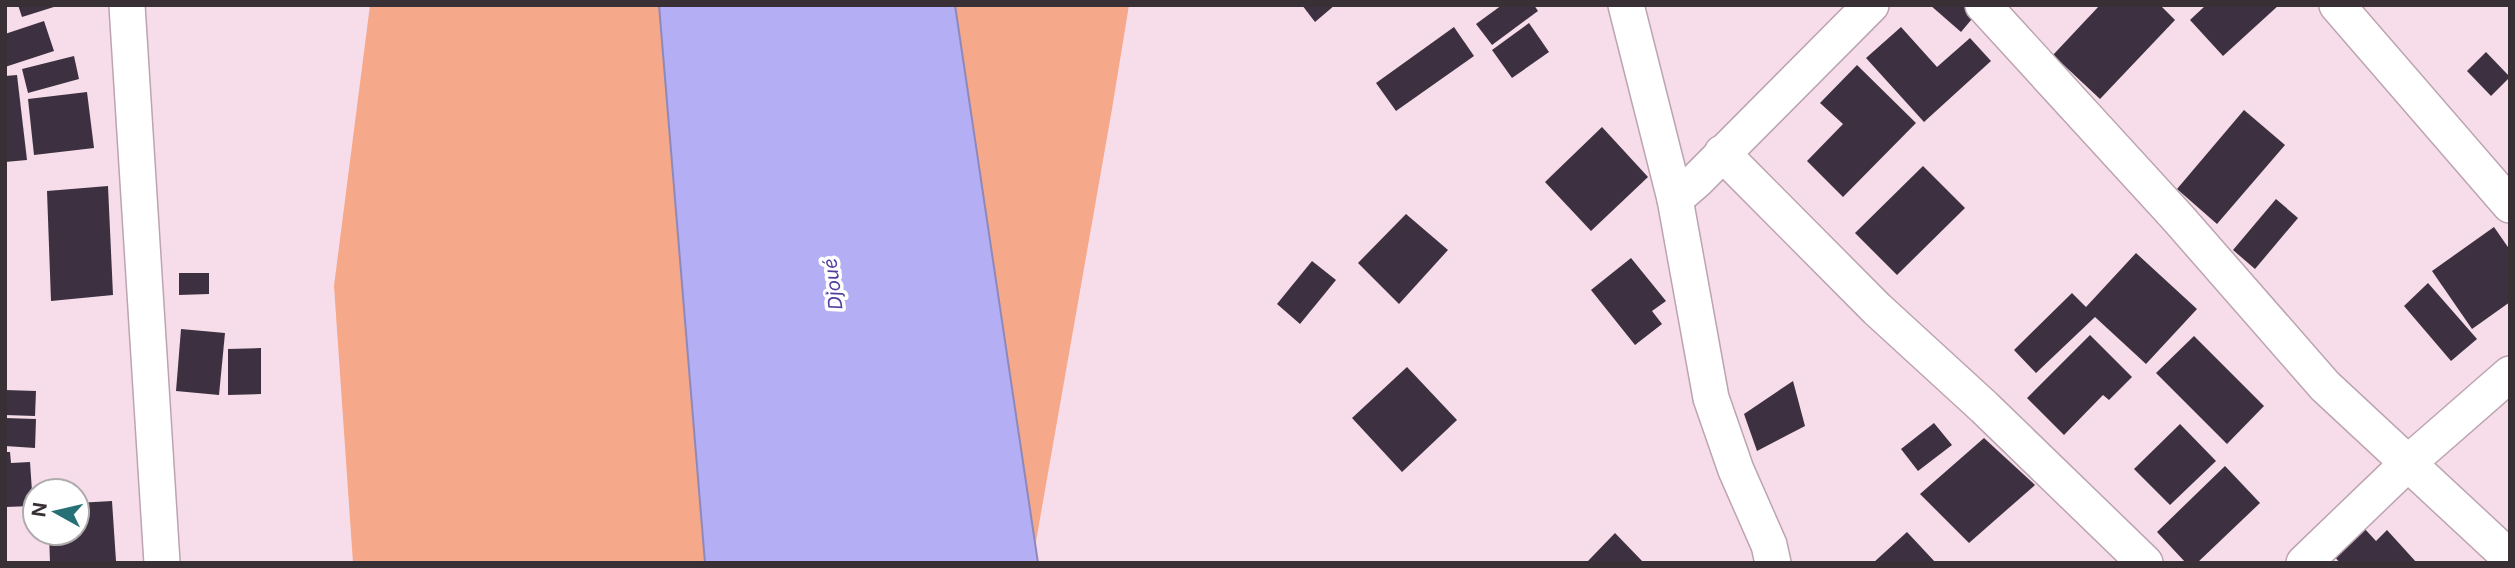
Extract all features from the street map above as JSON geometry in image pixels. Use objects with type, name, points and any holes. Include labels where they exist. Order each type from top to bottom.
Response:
[{"type":"street","points":[[127,5],[162,563]]},
{"type":"street","points":[[1626,5],[1675,199],[1711,398],[1736,470],[1776,557]]},
{"type":"street","points":[[1675,199],[1871,5]]},
{"type":"street","points":[[1983,5],[2178,218],[2325,386],[2510,558]]},
{"type":"street","points":[[2337,5],[2510,205]]},
{"type":"street","points":[[1722,153],[1877,309],[1984,407],[2145,563]]},
{"type":"street","points":[[2304,563],[2408,463],[2510,374]]},
{"type":"shaded area","points":[[370,5],[659,5],[705,563],[353,563],[334,286]]},
{"type":"shaded area","points":[[955,5],[1129,5],[1035,547]]},
{"type":"water","name":"Djoué","points":[[659,5],[955,5],[1038,563],[705,563]]},
{"type":"building","points":[[18,5],[57,5],[57,6],[22,17]]},
{"type":"building","points":[[1302,5],[1335,5],[1315,22]]},
{"type":"building","points":[[1502,5],[1534,5],[1538,11],[1492,45],[1476,24]]},
{"type":"building","points":[[1930,5],[1969,5],[1977,13],[1961,32]]},
{"type":"building","points":[[2100,5],[2160,5],[2175,20],[2100,99],[2053,55]]},
{"type":"building","points":[[2206,5],[2279,5],[2223,56],[2190,20]]},
{"type":"building","points":[[44,21],[54,51],[5,67],[5,34]]},
{"type":"building","points":[[1529,23],[1549,52],[1512,78],[1492,50]]},
{"type":"building","points":[[1454,27],[1474,56],[1396,111],[1376,83]]},
{"type":"building","points":[[1901,27],[1937,67],[1970,38],[1991,61],[1924,122],[1866,58]]},
{"type":"building","points":[[2486,52],[2510,77],[2491,96],[2467,71]]},
{"type":"building","points":[[74,56],[79,79],[28,93],[22,69]]},
{"type":"building","points":[[1857,65],[1916,123],[1843,197],[1807,161],[1843,124],[1820,103]]},
{"type":"building","points":[[17,75],[27,160],[5,162],[5,76]]},
{"type":"building","points":[[87,92],[94,148],[34,155],[28,99]]},
{"type":"building","points":[[2244,110],[2285,145],[2217,224],[2177,189]]},
{"type":"building","points":[[1602,127],[1648,177],[1591,231],[1545,182]]},
{"type":"building","points":[[1923,166],[1965,208],[1897,275],[1855,233]]},
{"type":"building","points":[[108,186],[113,295],[51,301],[47,191]]},
{"type":"building","points":[[2276,199],[2298,218],[2255,269],[2233,250]]},
{"type":"building","points":[[1406,214],[1448,250],[1399,304],[1358,263]]},
{"type":"building","points":[[2494,227],[2510,250],[2510,302],[2472,329],[2432,271]]},
{"type":"building","points":[[2136,253],[2197,309],[2146,364],[2095,317],[2036,373],[2014,350],[2072,293],[2086,307]]},
{"type":"building","points":[[1631,258],[1666,301],[1652,311],[1662,324],[1635,345],[1591,290]]},
{"type":"building","points":[[1312,261],[1336,280],[1300,324],[1277,304]]},
{"type":"building","points":[[179,273],[209,273],[209,294],[179,295]]},
{"type":"building","points":[[2428,283],[2477,339],[2451,361],[2404,306]]},
{"type":"building","points":[[181,329],[225,333],[219,395],[176,391]]},
{"type":"building","points":[[2090,335],[2132,377],[2109,400],[2103,395],[2064,435],[2027,398]]},
{"type":"building","points":[[2194,336],[2264,406],[2227,444],[2156,373]]},
{"type":"building","points":[[261,348],[261,394],[228,395],[228,349]]},
{"type":"building","points":[[1407,367],[1457,420],[1402,472],[1352,418]]},
{"type":"building","points":[[1793,381],[1805,426],[1757,451],[1744,414]]},
{"type":"building","points":[[5,390],[36,391],[35,416],[5,415]]},
{"type":"building","points":[[5,418],[36,419],[35,448],[5,446]]},
{"type":"building","points":[[1934,423],[1952,445],[1918,471],[1901,449]]},
{"type":"building","points":[[2180,424],[2216,461],[2170,505],[2134,469]]},
{"type":"building","points":[[1984,438],[2035,485],[1969,543],[1920,494]]},
{"type":"building","points":[[5,452],[10,452],[11,463],[30,462],[31,477],[21,477],[21,506],[5,507]]},
{"type":"building","points":[[2225,466],[2260,503],[2197,563],[2186,563],[2157,532]]},
{"type":"building","points":[[112,501],[116,561],[50,563],[49,547],[91,547],[91,502]]},
{"type":"building","points":[[2364,528],[2376,541],[2387,530],[2417,563],[2340,563],[2334,556]]},
{"type":"building","points":[[1907,532],[1936,563],[1873,563]]},
{"type":"building","points":[[1615,533],[1644,563],[1588,561]]}]
